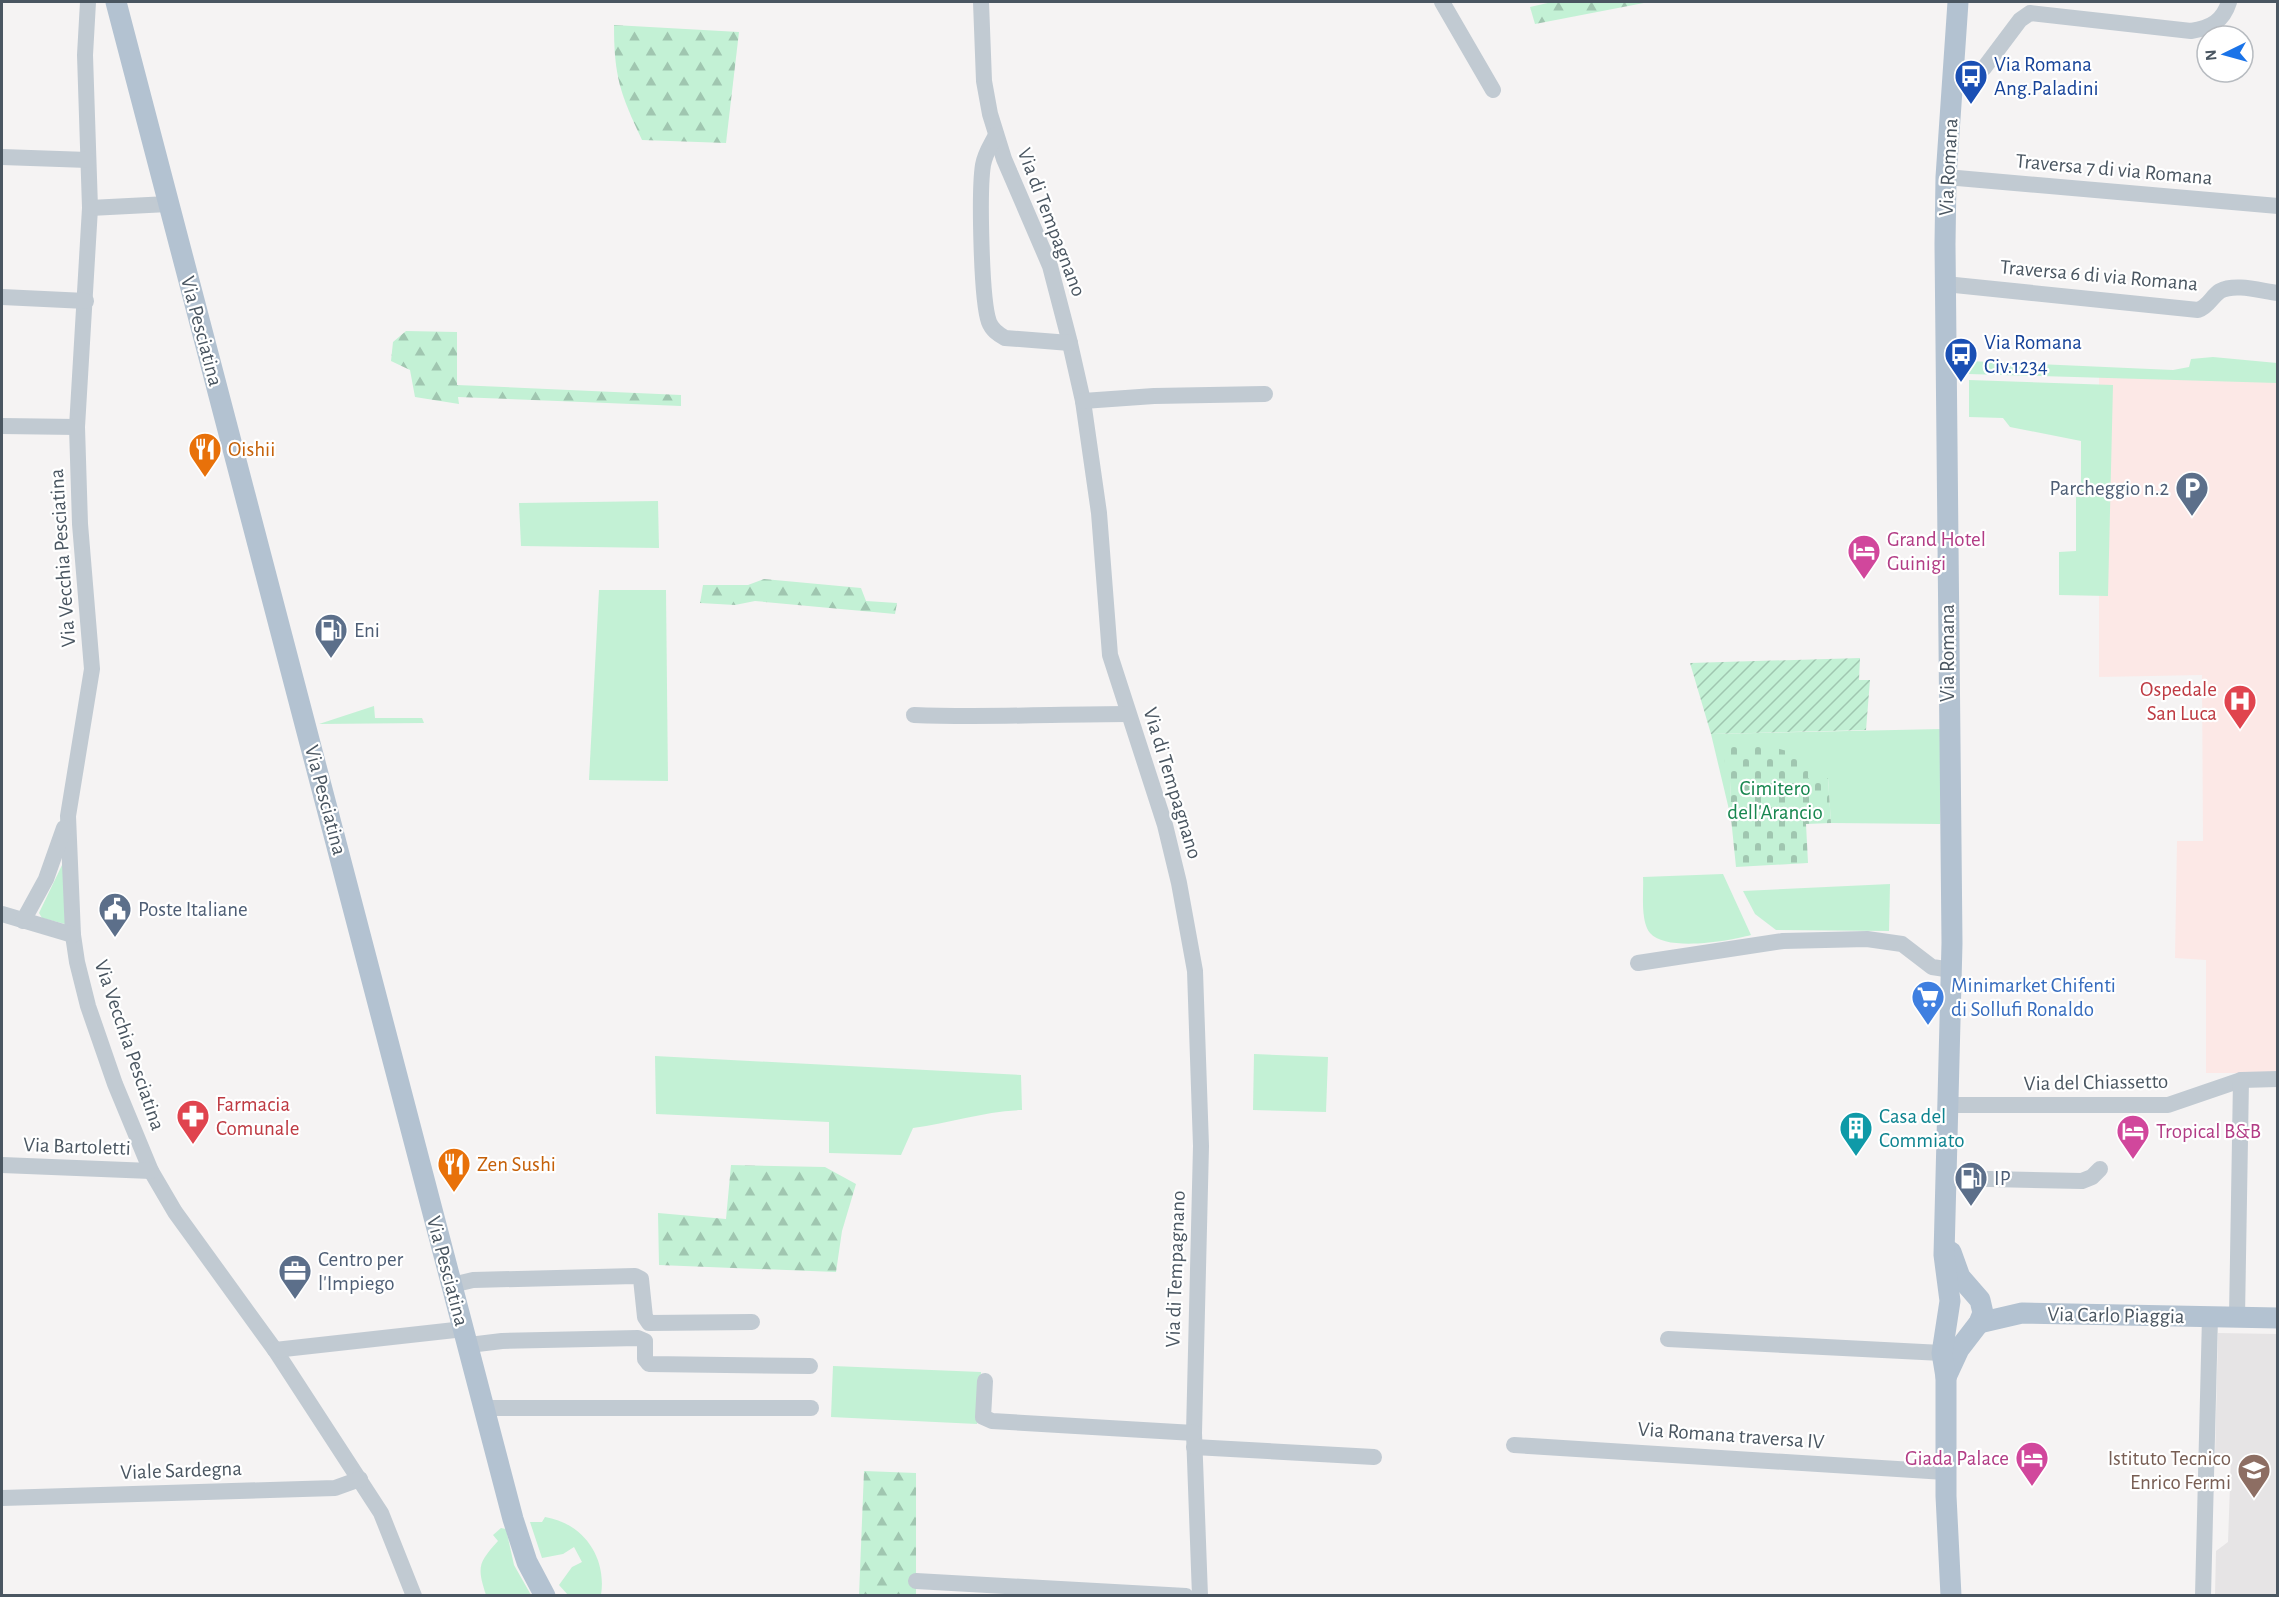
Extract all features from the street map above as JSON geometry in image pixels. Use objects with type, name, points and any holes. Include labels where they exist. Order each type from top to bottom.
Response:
[{"type":"main road","name":"Via Pesciatina","points":[[116,2],[520,1543],[534,1577],[545,1596]]},
{"type":"main road","name":"Via Romana","points":[[1951,1596],[1945,1472],[1946,1377],[1942,1353],[1949,1308],[1944,1255],[1952,970],[1945,284],[1946,177],[1958,2]]},
{"type":"main road","name":"Via Romana","points":[[1946,1233],[1957,1270],[1977,1298]]},
{"type":"main road","points":[[1963,1294],[1977,1298],[1983,1308],[1976,1325],[1963,1329],[1955,1326],[1949,1308],[1963,1294]]},
{"type":"main road","name":"Via Carlo Piaggia","points":[[1977,1298],[2022,1312],[2277,1318]]},
{"type":"main road","name":"Via Carlo Piaggia","points":[[1976,1325],[2022,1312]]},
{"type":"main road","name":"Via Romana","points":[[1946,1377],[1959,1349],[1976,1325]]},
{"type":"street","name":"Via Vecchia Pesciatina","points":[[88,2],[85,55],[90,208],[77,427],[80,524],[92,669],[68,816],[73,935],[88,1006],[119,1093],[152,1171],[181,1221],[275,1350],[381,1513],[414,1596]]},
{"type":"street","name":"Via di Tempagnano","points":[[981,2],[984,81],[996,135],[1050,266],[1083,401],[1099,513],[1110,655],[1165,825],[1179,883],[1195,972],[1201,1146],[1194,1440],[1200,1596]]},
{"type":"street","points":[[1442,2],[1493,90]]},
{"type":"street","points":[[1953,88],[1984,68],[2020,20],[2030,13],[2191,31],[2215,24],[2223,16],[2229,2]]},
{"type":"street","points":[[996,135],[987,151],[981,182],[989,324],[996,333],[1005,338],[1070,343]]},
{"type":"street","points":[[2,157],[88,160]]},
{"type":"street","name":"Traversa 7 di via Romana","points":[[1946,177],[2277,206]]},
{"type":"street","points":[[90,208],[168,204]]},
{"type":"street","name":"Traversa 6 di via Romana","points":[[1945,284],[2198,309],[2206,307],[2217,292],[2228,288],[2277,293]]},
{"type":"street","points":[[2,297],[86,300]]},
{"type":"street","points":[[1083,401],[1154,396],[1265,394]]},
{"type":"street","points":[[2,426],[77,427]]},
{"type":"street","points":[[914,715],[1012,717],[1053,714],[1128,714]]},
{"type":"street","points":[[23,921],[46,879],[68,816]]},
{"type":"street","points":[[2,914],[73,935]]},
{"type":"street","points":[[1638,963],[1783,941],[1867,939],[1902,944],[1932,967],[1952,970]]},
{"type":"street","name":"Via del Chiassetto","points":[[1947,1106],[2169,1105],[2179,1104],[2241,1080],[2277,1079]]},
{"type":"street","points":[[2237,1317],[2241,1080]]},
{"type":"street","name":"Via Bartoletti","points":[[2,1165],[152,1171]]},
{"type":"street","points":[[1946,1178],[2082,1181],[2092,1177],[2100,1169]]},
{"type":"street","points":[[452,1285],[472,1280],[635,1276],[641,1279],[645,1317],[649,1323],[752,1322]]},
{"type":"street","name":"Via Carlo Piaggia","points":[[2203,1596],[2210,1317]]},
{"type":"street","points":[[275,1350],[466,1337],[502,1341],[638,1338],[645,1341],[645,1359],[649,1364],[810,1366]]},
{"type":"street","points":[[1668,1339],[1942,1353]]},
{"type":"street","points":[[985,1381],[983,1417],[992,1421],[1374,1457]]},
{"type":"street","points":[[485,1408],[811,1408]]},
{"type":"street","name":"Via Romana traversa IV","points":[[1514,1444],[1945,1472]]},
{"type":"street","name":"Viale Sardegna","points":[[2,1498],[335,1488],[360,1479]]},
{"type":"street","points":[[916,1581],[1186,1596]]},
{"type":"shaded area","name":"Ospedale San Luca","points":[[2099,371],[2277,379],[2277,1073],[2206,1073],[2206,960],[2175,958],[2177,841],[2203,841],[2202,675],[2099,677]]},
{"type":"shaded area","name":"Istituto Tecnico Enrico Fermi","points":[[2218,1333],[2277,1334],[2277,1595],[2215,1595],[2216,1551],[2228,1542],[2231,1457],[2215,1456]]},
{"type":"green space","points":[[1552,2],[1649,2],[1535,24],[1530,7]]},
{"type":"green space","points":[[614,25],[739,32],[726,143],[642,140],[623,97],[615,58]]},
{"type":"green space","points":[[406,331],[457,332],[457,385],[681,395],[681,406],[458,397],[459,404],[415,397],[410,370],[391,361],[393,342]]},
{"type":"green space","points":[[2213,357],[2277,363],[2277,383],[1969,374],[1969,361],[2173,370],[2189,367],[2191,359]]},
{"type":"green space","points":[[1969,380],[2113,385],[2108,596],[2059,595],[2059,552],[2076,551],[2076,497],[2081,497],[2081,441],[2010,427],[2003,418],[1969,417]]},
{"type":"green space","points":[[658,501],[659,548],[521,546],[519,503]]},
{"type":"green space","points":[[764,579],[861,588],[866,601],[897,603],[895,614],[755,601],[735,605],[700,603],[703,585],[748,585]]},
{"type":"green space","points":[[599,590],[666,590],[668,781],[589,780]]},
{"type":"green space","points":[[1860,658],[1859,680],[1870,680],[1866,730],[1711,734],[1690,663]]},
{"type":"green space","points":[[374,706],[375,718],[422,718],[424,723],[319,724]]},
{"type":"green space","points":[[1942,729],[1940,824],[1831,823],[1828,778],[1808,778],[1808,764],[1727,781],[1730,781],[1731,801],[1735,801],[1736,818],[1731,818],[1711,734]]},
{"type":"green space","name":"Cimitero dell'Arancio","points":[[1759,743],[1797,754],[1797,764],[1808,764],[1808,778],[1828,778],[1831,823],[1806,824],[1808,863],[1736,867],[1731,818],[1736,818],[1735,802],[1731,802],[1730,781],[1726,781],[1724,745]]},
{"type":"green space","points":[[63,863],[65,924],[42,918],[39,913]]},
{"type":"green space","points":[[1723,874],[1751,935],[1714,942],[1683,944],[1658,939],[1650,933],[1644,914],[1643,877]]},
{"type":"green space","points":[[1890,884],[1889,931],[1776,930],[1755,914],[1743,891]]},
{"type":"green space","points":[[1254,1054],[1328,1057],[1326,1112],[1253,1110]]},
{"type":"green space","points":[[655,1056],[1021,1075],[1022,1110],[913,1128],[901,1155],[829,1153],[829,1122],[656,1114]]},
{"type":"green space","points":[[731,1165],[825,1167],[856,1184],[842,1231],[836,1272],[659,1265],[658,1213],[726,1219]]},
{"type":"green space","points":[[833,1366],[981,1372],[977,1424],[831,1417]]},
{"type":"green space","points":[[864,1471],[916,1473],[916,1595],[859,1596]]},
{"type":"green space","points":[[545,1517],[571,1526],[589,1544],[600,1568],[601,1595],[568,1595],[559,1585],[572,1567],[582,1562],[574,1547],[563,1554],[542,1558],[530,1522],[542,1522]]},
{"type":"green space","points":[[501,1528],[506,1529],[514,1565],[531,1595],[486,1595],[481,1578],[481,1566],[486,1555],[498,1541],[493,1535]]},
{"type":"place","name":"Via Romana Ang.Paladini","points":[[1971,105]]},
{"type":"place","name":"Via Romana Civ.1234","points":[[1961,383]]},
{"type":"place","name":"Oishii","points":[[205,478]]},
{"type":"place","name":"Parcheggio n.2","points":[[2192,517]]},
{"type":"place","name":"Grand Hotel Guinigi","points":[[1864,580]]},
{"type":"place","name":"Eni","points":[[331,659]]},
{"type":"place","name":"Ospedale San Luca","points":[[2240,730]]},
{"type":"place","name":"Poste Italiane","points":[[115,938]]},
{"type":"place","name":"Minimarket Chifenti di Sollufi Ronaldo","points":[[1928,1026]]},
{"type":"place","name":"Farmacia Comunale","points":[[193,1145]]},
{"type":"place","name":"Casa del Commiato","points":[[1856,1157]]},
{"type":"place","name":"Tropical B&B","points":[[2133,1160]]},
{"type":"place","name":"Zen Sushi","points":[[454,1193]]},
{"type":"place","name":"IP","points":[[1971,1207]]},
{"type":"place","name":"Centro per l'Impiego","points":[[295,1300]]},
{"type":"place","name":"Giada Palace","points":[[2032,1487]]},
{"type":"place","name":"Istituto Tecnico Enrico Fermi","points":[[2254,1499]]}]
